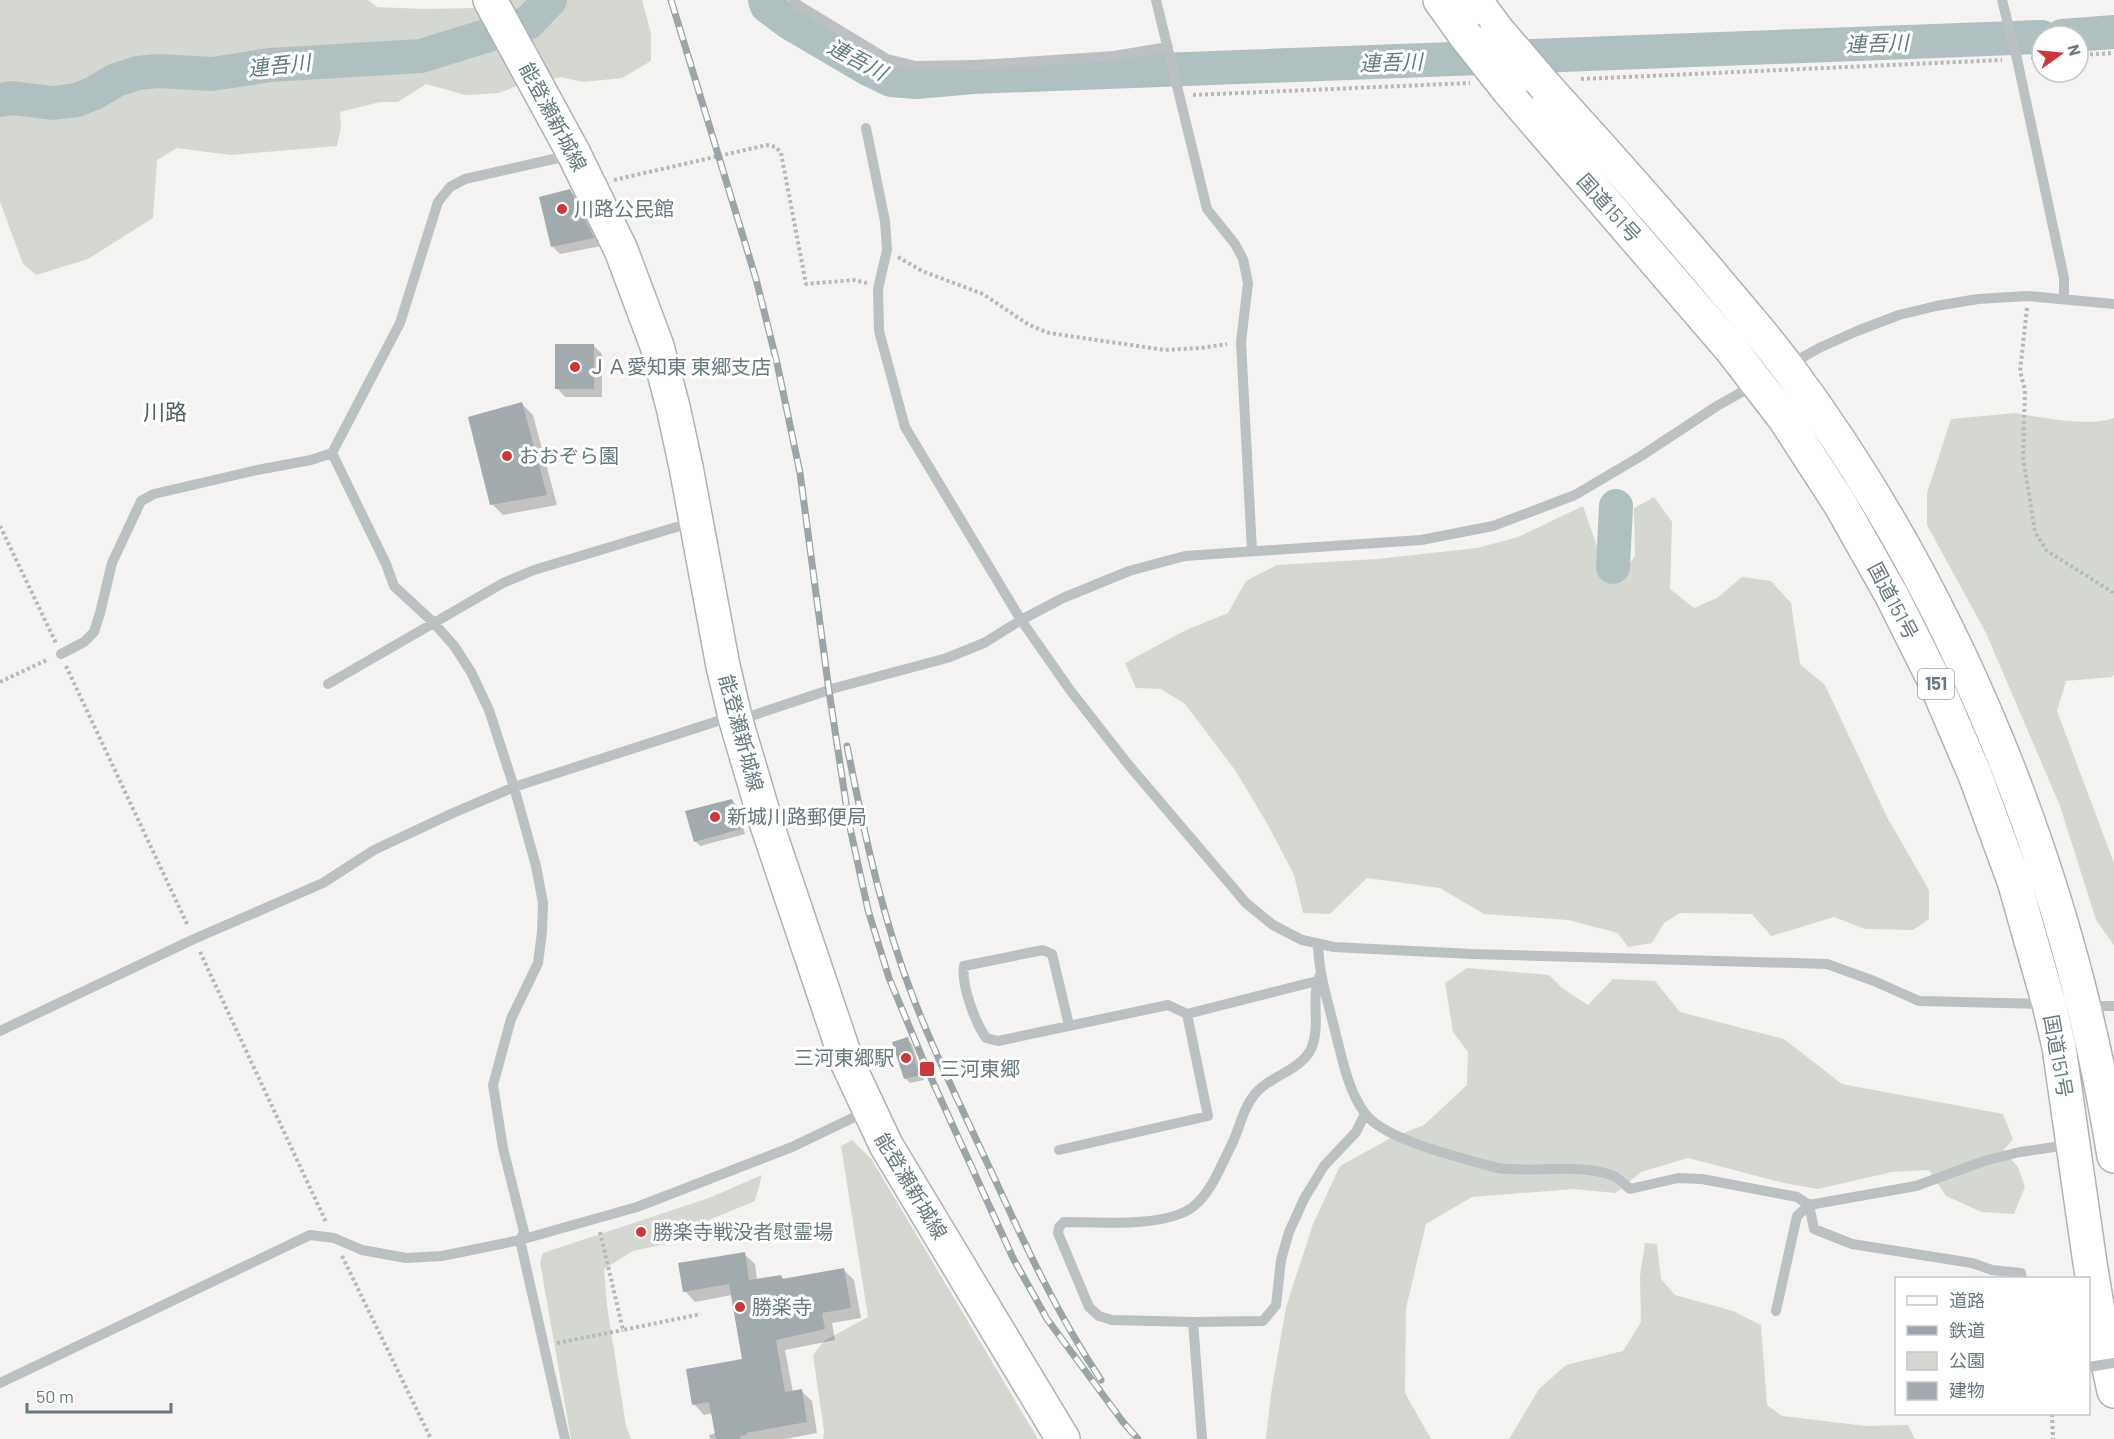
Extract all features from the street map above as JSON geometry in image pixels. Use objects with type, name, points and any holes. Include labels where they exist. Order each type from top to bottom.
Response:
[{"type":"main road","name":"能登瀬新城線","points":[[490,0],[573,152],[621,250],[657,346],[673,407],[723,666],[736,721],[765,819],[847,1062],[885,1145],[1063,1439]]},
{"type":"main road","name":"国道151号","points":[[1440,0],[1510,92],[1731,349],[1785,420],[1840,504],[1892,596],[1936,684],[1975,775],[2014,881],[2076,1005],[2059,1047],[2099,1319],[2114,1391]]},
{"type":"main road","name":"国道151号","points":[[1474,0],[1546,87],[1674,230],[1787,367],[1877,503],[1923,581],[1967,671],[2007,762],[2048,881],[2114,1156]]},
{"type":"street","points":[[794,0],[798,5],[887,58],[916,66],[979,65],[1169,51]]},
{"type":"street","points":[[1156,0],[1207,209],[1235,244],[1243,259],[1248,283],[1241,342],[1252,551]]},
{"type":"street","points":[[2002,0],[2064,278],[2064,298]]},
{"type":"street","points":[[866,128],[885,221],[888,250],[878,289],[879,331],[905,427],[1021,620],[1070,690],[1127,763],[1246,903],[1273,925],[1302,940],[1318,945],[1472,954],[1827,964],[1919,1001],[2076,1005]]},
{"type":"street","points":[[60,654],[84,642],[94,632],[112,562],[141,501],[154,494],[311,460],[332,453],[400,323],[438,202],[450,188],[465,179],[558,158],[573,152]]},
{"type":"street","points":[[0,1031],[194,939],[323,883],[374,850],[514,787],[724,720],[736,721],[835,688],[947,658],[984,643],[1063,598],[1129,571],[1185,556],[1420,540],[1493,526],[1575,495],[1641,456],[1717,406],[1819,348],[1899,315],[1977,299],[2028,296],[2114,304]]},
{"type":"street","points":[[332,453],[394,586],[434,623],[455,647],[471,672],[489,710],[536,866],[543,903],[538,963],[511,1019],[495,1070],[493,1084],[503,1148],[524,1232],[520,1240],[565,1439]]},
{"type":"street","points":[[328,684],[503,583],[534,570],[685,523],[696,522]]},
{"type":"street","points":[[1318,945],[1319,977],[1315,1033],[1311,1049],[1302,1061],[1266,1083],[1252,1096],[1233,1143],[1210,1188],[1195,1206],[1182,1214],[1162,1219],[1132,1222],[1064,1222],[1059,1227],[1058,1233],[1089,1307],[1099,1316],[1112,1320],[1263,1321],[1276,1305],[1281,1260],[1289,1232],[1304,1199],[1324,1166],[1356,1132],[1365,1114]]},
{"type":"street","points":[[1070,1025],[1052,954],[1043,950],[964,966],[962,977],[980,1029],[986,1038],[998,1041],[1168,1005],[1187,1014],[1319,977]]},
{"type":"street","points":[[1319,977],[1350,1086],[1365,1114],[1378,1126],[1396,1136],[1497,1168],[1586,1170],[1611,1174],[1630,1189],[1635,1190],[1678,1178],[1702,1179],[1797,1197],[1809,1205],[1814,1229],[1852,1244],[1972,1263],[1992,1270],[2021,1273],[2022,1277]]},
{"type":"street","points":[[1059,1150],[1208,1116],[1187,1014]]},
{"type":"street","points":[[0,1383],[310,1235],[333,1238],[362,1250],[406,1258],[442,1256],[520,1240],[637,1207],[792,1147],[868,1110]]},
{"type":"street","points":[[1776,1311],[1797,1216],[1809,1205],[1916,1186],[1984,1161],[2020,1152],[2073,1145]]},
{"type":"street","points":[[1192,1322],[1202,1439]]},
{"type":"street","points":[[2090,1367],[2114,1363]]},
{"type":"path","points":[[2090,55],[2114,53]]},
{"type":"path","points":[[1581,79],[2016,55],[2030,57]]},
{"type":"path","points":[[1178,90],[1471,83]]},
{"type":"path","points":[[591,189],[605,182],[767,145],[776,147],[781,153],[806,284],[854,280],[878,289]]},
{"type":"path","points":[[888,250],[922,271],[982,294],[1029,325],[1049,333],[1165,350],[1241,342]]},
{"type":"path","points":[[2028,296],[2020,371],[2025,390],[2023,457],[2035,532],[2047,551],[2114,593]]},
{"type":"path","points":[[0,526],[333,1238],[431,1439]]},
{"type":"path","points":[[0,682],[60,654]]},
{"type":"path","points":[[597,1220],[623,1330]]},
{"type":"path","points":[[545,1346],[701,1314]]},
{"type":"path","points":[[2052,1415],[2053,1439]]},
{"type":"green space","points":[[0,0],[368,0],[377,7],[423,9],[477,8],[495,0],[642,0],[651,33],[651,61],[622,78],[583,82],[561,77],[517,86],[499,93],[465,95],[426,84],[398,102],[380,102],[340,112],[341,127],[337,146],[230,155],[177,148],[157,160],[153,218],[88,259],[36,275],[23,264],[0,202]]},
{"type":"green space","points":[[2015,413],[2079,422],[2104,421],[2114,418],[2114,675],[2066,681],[2057,711],[2114,863],[2114,945],[2096,920],[2060,806],[1986,633],[1927,525],[1927,493],[1951,419]]},
{"type":"green space","points":[[1654,497],[1672,522],[1670,589],[1694,608],[1717,598],[1742,577],[1771,581],[1791,603],[1800,664],[1825,685],[1887,817],[1929,890],[1929,919],[1913,930],[1865,929],[1834,917],[1771,936],[1752,914],[1680,913],[1664,923],[1652,943],[1628,947],[1618,933],[1568,920],[1484,914],[1440,888],[1367,878],[1330,914],[1303,913],[1294,875],[1268,825],[1235,770],[1185,704],[1161,689],[1136,688],[1125,663],[1186,630],[1228,613],[1246,581],[1277,565],[1377,559],[1477,548],[1518,537],[1583,506],[1601,558],[1620,576],[1635,556],[1634,508]]},
{"type":"green space","points":[[1467,968],[1549,975],[1562,988],[1588,1005],[1613,979],[1655,981],[1680,1012],[1784,1039],[1842,1084],[2003,1114],[2013,1139],[2003,1151],[2018,1167],[2025,1187],[2014,1214],[1982,1212],[1946,1196],[1929,1170],[1892,1172],[1818,1189],[1784,1183],[1688,1158],[1641,1172],[1616,1193],[1573,1189],[1472,1197],[1426,1224],[1406,1308],[1405,1393],[1431,1439],[1266,1439],[1286,1307],[1313,1224],[1340,1166],[1391,1138],[1424,1125],[1467,1085],[1468,1052],[1453,1032],[1445,983]]},
{"type":"green space","points":[[852,1140],[872,1160],[1038,1439],[823,1439],[824,1431],[813,1355],[824,1341],[868,1317],[841,1146]]},
{"type":"green space","points":[[762,1175],[755,1201],[704,1222],[689,1239],[633,1251],[604,1269],[607,1306],[626,1426],[631,1439],[571,1439],[540,1262],[543,1253],[709,1198]]},
{"type":"green space","points":[[1645,1243],[1657,1244],[1661,1279],[1675,1295],[1733,1311],[1761,1325],[1767,1405],[1782,1416],[1866,1426],[1908,1425],[1915,1439],[1509,1439],[1539,1389],[1566,1365],[1623,1351],[1641,1322],[1640,1276]]},
{"type":"building","name":"川路公民館","points":[[570,189],[594,238],[551,247],[539,197]]},
{"type":"building","name":"ＪＡ愛知東 東郷支店","points":[[555,344],[594,344],[594,389],[555,389]]},
{"type":"building","name":"おおぞら園","points":[[522,402],[547,495],[490,505],[468,417]]},
{"type":"building","points":[[732,799],[741,829],[694,842],[685,811]]},
{"type":"building","name":"三河東郷駅","points":[[908,1037],[920,1075],[904,1079],[892,1042]]},
{"type":"building","points":[[745,1252],[749,1280],[781,1275],[782,1279],[844,1268],[851,1308],[822,1313],[825,1329],[776,1340],[785,1392],[802,1389],[807,1422],[746,1433],[747,1435],[740,1436],[741,1439],[716,1439],[709,1402],[692,1405],[686,1369],[742,1359],[729,1284],[683,1292],[678,1263]]},
{"type":"waterway","name":"連吾川","points":[[0,100],[12,98],[53,103],[77,100],[116,80],[138,73],[158,71],[212,74],[270,65],[421,56],[528,23],[550,0]]},
{"type":"waterway","name":"連吾川","points":[[765,0],[767,6],[790,23],[870,70],[891,80],[916,82],[973,77],[2030,37]]},
{"type":"waterway","name":"連吾川","points":[[2090,34],[2114,32]]},
{"type":"waterway","points":[[1613,567],[1616,506]]},
{"type":"railway","points":[[671,0],[756,279],[777,363],[800,473],[849,823],[868,910],[889,978],[927,1069],[1013,1258],[1047,1319],[1138,1439]]},
{"type":"railway","points":[[847,746],[864,830],[885,913],[922,1019],[1029,1251],[1070,1330],[1101,1380]]},
{"type":"place","name":"川路公民館","points":[[562,209]]},
{"type":"place","name":"ＪＡ愛知東 東郷支店","points":[[575,367]]},
{"type":"place","name":"おおぞら園","points":[[507,456]]},
{"type":"place","name":"新城川路郵便局","points":[[715,817]]},
{"type":"place","name":"三河東郷駅","points":[[906,1058]]},
{"type":"place","name":"三河東郷","points":[[927,1069]]},
{"type":"place","name":"勝楽寺戦没者慰霊場","points":[[641,1232]]},
{"type":"place","name":"勝楽寺","points":[[740,1307]]},
{"type":"district","name":"川路","points":[[165,412]]}]
